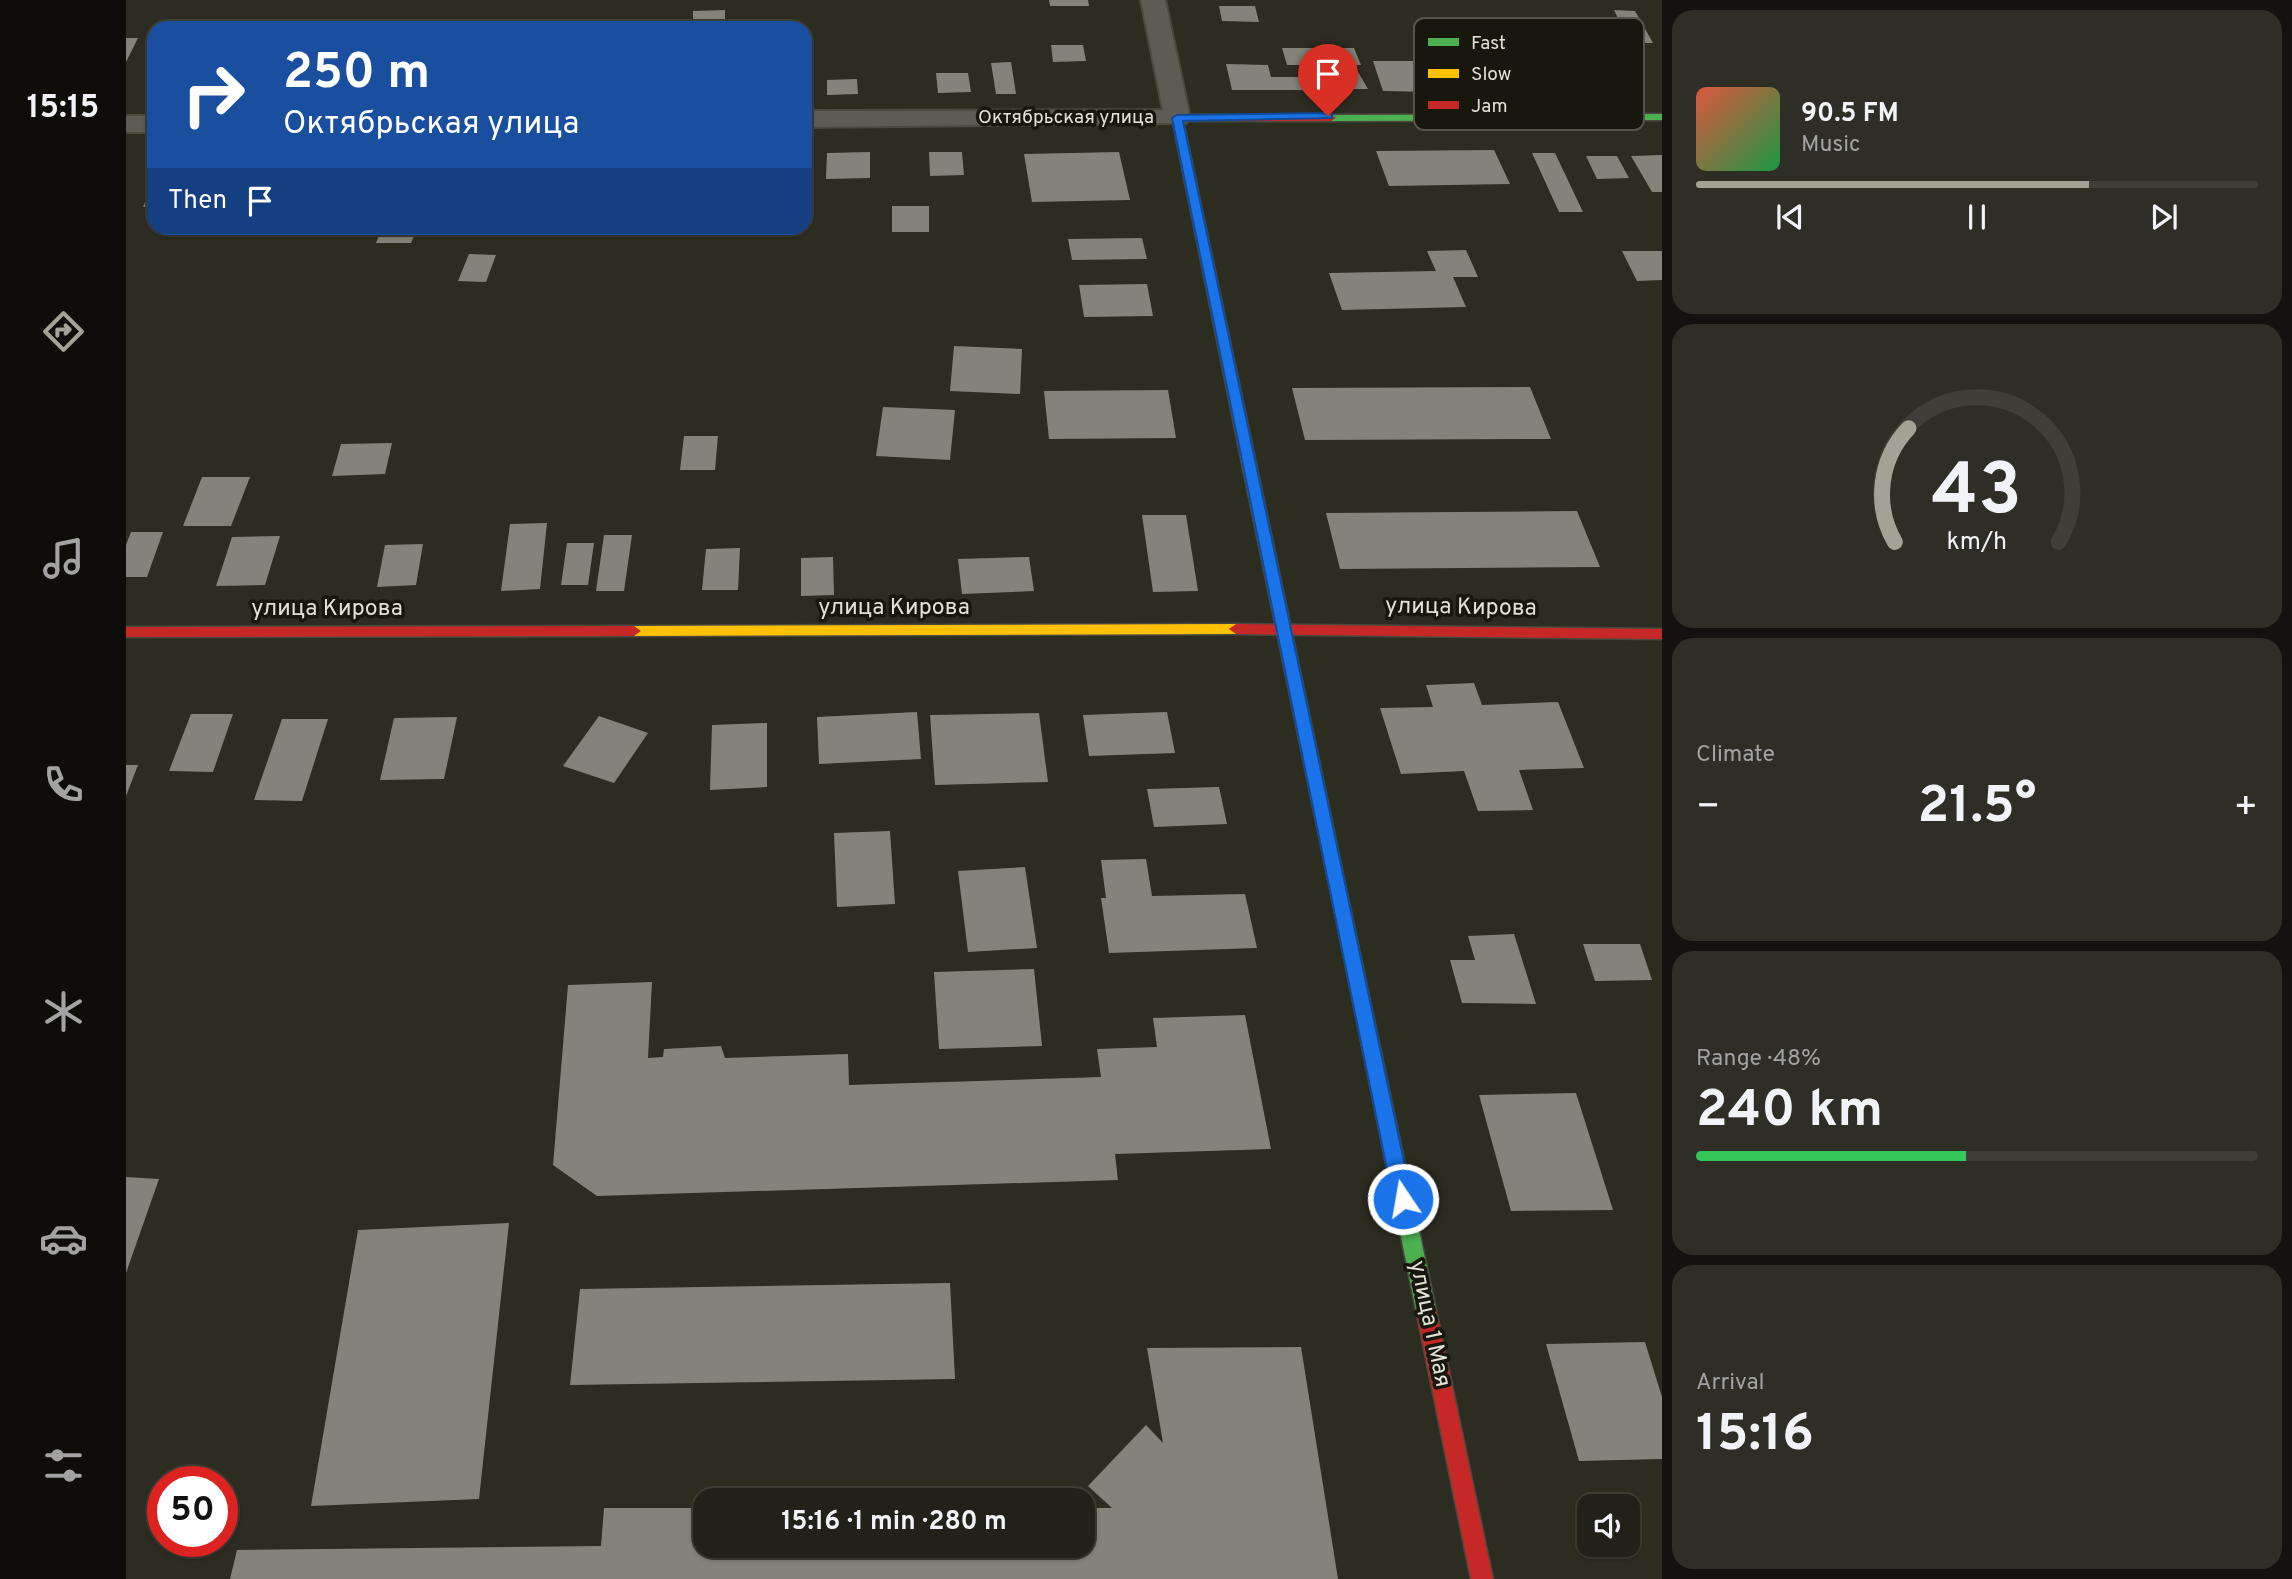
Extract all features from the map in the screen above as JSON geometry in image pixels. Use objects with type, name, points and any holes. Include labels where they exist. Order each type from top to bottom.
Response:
[{"type":"main road","name":"Октябрьская улица","points":[[1644,117],[1662,117]]},
{"type":"main road","name":"Октябрьская улица","points":[[1177,118],[1414,118]]},
{"type":"main road","name":"улица 1 Мая","points":[[1177,118],[1482,1579]]},
{"type":"main road","name":"улица Кирова","points":[[126,632],[1284,629],[1662,634]]},
{"type":"street","name":"улица 1 Мая","points":[[1153,0],[1177,118]]},
{"type":"street","name":"Октябрьская улица","points":[[812,119],[1177,118]]},
{"type":"street","points":[[126,124],[147,124]]},
{"type":"building","points":[[1049,0],[1088,0],[1089,6],[1050,6]]},
{"type":"building","points":[[1219,6],[1255,6],[1259,22],[1222,21]]},
{"type":"building","points":[[725,10],[725,21],[693,21],[693,11]]},
{"type":"building","points":[[1614,10],[1635,11],[1639,18],[1618,18]]},
{"type":"building","points":[[228,19],[249,19],[248,21],[227,21]]},
{"type":"building","points":[[1644,27],[1653,43],[1644,43]]},
{"type":"building","points":[[126,38],[138,38],[126,62]]},
{"type":"building","points":[[1051,45],[1083,45],[1086,61],[1053,62]]},
{"type":"building","points":[[1282,48],[1354,48],[1361,65],[1354,65],[1368,89],[1331,89],[1327,65],[1287,65]]},
{"type":"building","points":[[1373,61],[1414,61],[1414,92],[1383,91]]},
{"type":"building","points":[[1011,62],[1016,94],[996,94],[991,63]]},
{"type":"building","points":[[1226,64],[1268,65],[1271,77],[1310,77],[1314,90],[1232,90]]},
{"type":"building","points":[[936,73],[968,73],[971,92],[938,93]]},
{"type":"building","points":[[857,79],[858,94],[827,95],[827,80]]},
{"type":"building","points":[[1494,150],[1510,184],[1389,186],[1376,151]]},
{"type":"building","points":[[870,152],[870,178],[826,179],[827,153]]},
{"type":"building","points":[[929,152],[962,152],[964,175],[930,176]]},
{"type":"building","points":[[1119,152],[1130,200],[1032,202],[1024,154]]},
{"type":"building","points":[[1532,153],[1555,153],[1583,212],[1559,212]]},
{"type":"building","points":[[1662,155],[1662,192],[1652,192],[1631,156]]},
{"type":"building","points":[[1586,156],[1617,156],[1629,178],[1597,179]]},
{"type":"building","points":[[892,206],[929,206],[929,232],[892,232]]},
{"type":"building","points":[[379,235],[414,235],[411,243],[376,243]]},
{"type":"building","points":[[1142,238],[1147,259],[1072,260],[1068,239]]},
{"type":"building","points":[[1466,250],[1478,277],[1453,277],[1466,307],[1342,310],[1329,273],[1436,271],[1427,251]]},
{"type":"building","points":[[1622,251],[1662,251],[1662,280],[1637,281]]},
{"type":"building","points":[[469,254],[496,255],[486,282],[458,281]]},
{"type":"building","points":[[1147,284],[1153,316],[1084,317],[1079,285]]},
{"type":"building","points":[[954,346],[1022,349],[1020,394],[950,391]]},
{"type":"building","points":[[1530,387],[1551,439],[1305,440],[1292,388]]},
{"type":"building","points":[[1168,390],[1176,438],[1049,439],[1044,391]]},
{"type":"building","points":[[883,407],[955,410],[950,460],[876,456]]},
{"type":"building","points":[[684,436],[718,436],[715,470],[680,470]]},
{"type":"building","points":[[392,443],[385,474],[332,476],[341,444]]},
{"type":"building","points":[[202,477],[250,477],[231,526],[183,526]]},
{"type":"building","points":[[1577,511],[1600,567],[1340,569],[1326,513]]},
{"type":"building","points":[[1142,515],[1186,515],[1198,591],[1153,592]]},
{"type":"building","points":[[547,523],[540,589],[501,591],[510,524]]},
{"type":"building","points":[[131,532],[163,532],[147,577],[126,577],[126,545]]},
{"type":"building","points":[[604,535],[632,535],[624,591],[596,591]]},
{"type":"building","points":[[280,536],[265,585],[216,586],[232,537]]},
{"type":"building","points":[[567,543],[594,543],[588,585],[561,585]]},
{"type":"building","points":[[423,544],[416,585],[377,587],[385,545]]},
{"type":"building","points":[[740,548],[738,590],[702,590],[706,549]]},
{"type":"building","points":[[833,557],[834,595],[801,596],[801,558]]},
{"type":"building","points":[[1029,557],[1034,591],[962,594],[958,559]]},
{"type":"building","points":[[1474,683],[1482,705],[1558,702],[1584,768],[1519,770],[1533,810],[1478,811],[1464,771],[1401,774],[1380,708],[1433,707],[1426,685]]},
{"type":"building","points":[[917,712],[921,759],[819,764],[817,717]]},
{"type":"building","points":[[1167,712],[1175,753],[1089,756],[1083,715]]},
{"type":"building","points":[[1039,713],[1048,782],[935,785],[930,715]]},
{"type":"building","points":[[191,714],[233,714],[213,772],[169,771]]},
{"type":"building","points":[[599,716],[648,733],[614,783],[563,766]]},
{"type":"building","points":[[457,717],[444,779],[380,780],[394,718]]},
{"type":"building","points":[[282,719],[328,719],[302,801],[254,800]]},
{"type":"building","points":[[767,723],[767,787],[710,790],[712,725]]},
{"type":"building","points":[[126,765],[138,765],[126,796]]},
{"type":"building","points":[[1219,787],[1227,824],[1154,827],[1147,789]]},
{"type":"building","points":[[890,831],[895,904],[837,907],[834,833]]},
{"type":"building","points":[[1146,859],[1152,896],[1245,894],[1257,948],[1109,953],[1101,898],[1106,898],[1101,860]]},
{"type":"building","points":[[1025,867],[1037,948],[968,952],[958,871]]},
{"type":"building","points":[[1514,934],[1536,1004],[1462,1003],[1450,960],[1475,960],[1468,936]]},
{"type":"building","points":[[1583,944],[1640,944],[1652,980],[1595,981]]},
{"type":"building","points":[[1034,969],[1042,1046],[939,1049],[934,972]]},
{"type":"building","points":[[652,982],[648,1058],[663,1057],[664,1049],[721,1046],[725,1058],[848,1054],[849,1085],[1101,1077],[1097,1049],[1157,1047],[1153,1018],[1245,1015],[1271,1149],[1115,1154],[1118,1180],[597,1196],[553,1165],[568,985]]},
{"type":"building","points":[[1576,1093],[1613,1210],[1511,1211],[1479,1095]]},
{"type":"building","points":[[126,1177],[159,1179],[126,1273]]},
{"type":"building","points":[[509,1223],[479,1499],[311,1506],[358,1230]]},
{"type":"building","points":[[950,1283],[955,1379],[570,1385],[580,1289]]},
{"type":"building","points":[[1645,1342],[1662,1397],[1662,1459],[1579,1461],[1546,1344]]},
{"type":"building","points":[[1301,1347],[1338,1579],[230,1579],[238,1550],[601,1546],[604,1508],[693,1508],[693,1558],[1095,1558],[1095,1508],[1112,1508],[1095,1492],[1095,1488],[1088,1486],[1146,1425],[1163,1443],[1147,1348]]},
{"type":"traffic: fast","points":[[1644,117],[1662,117]]},
{"type":"traffic: fast","points":[[1331,118],[1414,118]]},
{"type":"traffic: fast","points":[[1336,879],[1426,1310]]},
{"type":"traffic: slow","points":[[1247,454],[1336,879]]},
{"type":"traffic: slow","points":[[634,631],[1236,629]]},
{"type":"traffic: jam","points":[[1247,454],[1177,118],[1331,118]]},
{"type":"traffic: jam","points":[[1236,629],[1662,634]]},
{"type":"traffic: jam","points":[[126,632],[634,631]]},
{"type":"traffic: jam","points":[[1426,1310],[1482,1579]]},
{"type":"route","points":[[1328,116],[1177,118],[1403,1199]]}]
